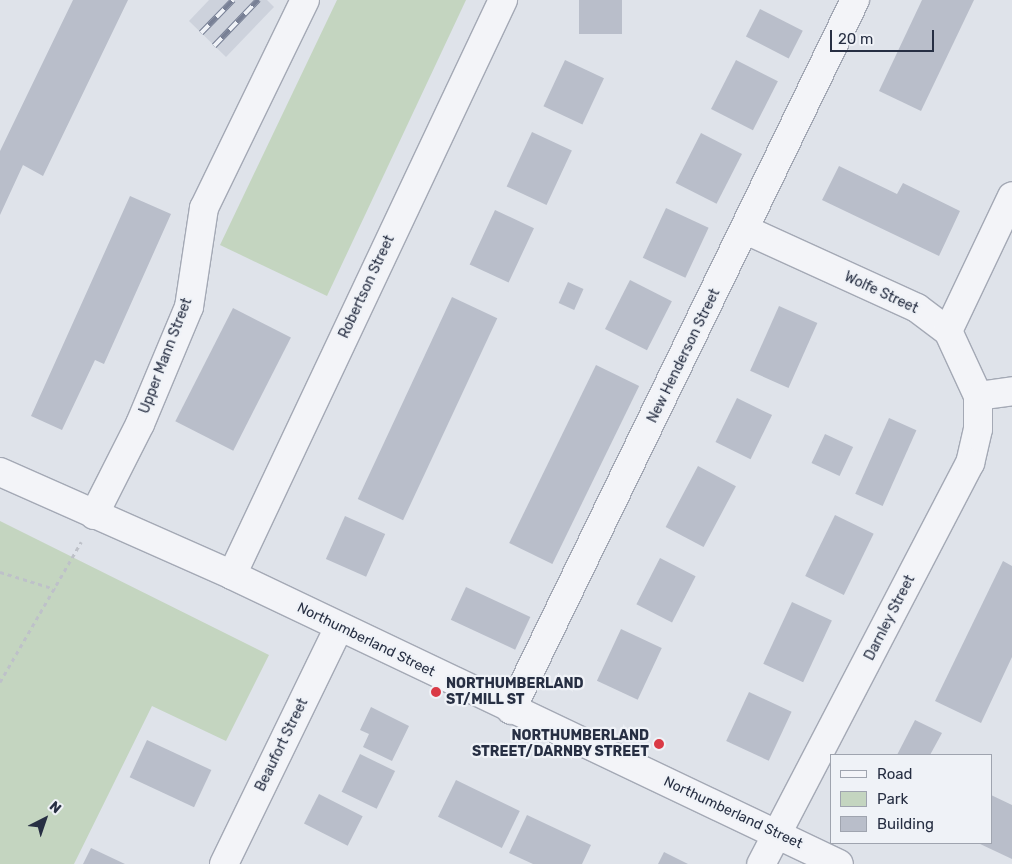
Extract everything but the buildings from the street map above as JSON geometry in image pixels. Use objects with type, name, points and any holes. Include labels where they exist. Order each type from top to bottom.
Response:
[{"type":"street","name":"Upper Mann Street","points":[[94,515],[140,424],[189,307],[204,208],[305,0]]},
{"type":"street","name":"Robertson Street","points":[[232,575],[503,0]]},
{"type":"street","name":"New Henderson Street","points":[[511,710],[746,230],[855,0]]},
{"type":"street","points":[[948,331],[1012,196]]},
{"type":"street","name":"Wolfe Street","points":[[746,230],[917,308],[948,331],[978,396]]},
{"type":"street","points":[[978,396],[1012,391]]},
{"type":"street","name":"Darnley Street","points":[[761,864],[970,463],[978,429],[978,396]]},
{"type":"street","name":"Northumberland Street","points":[[0,472],[232,575],[511,710],[839,864]]},
{"type":"street","name":"Beaufort Street","points":[[224,864],[339,626]]},
{"type":"path","points":[[0,682],[55,589],[94,515]]},
{"type":"path","points":[[0,572],[55,589]]},
{"type":"shaded area","points":[[209,0],[267,0],[274,7],[226,57],[189,21]]},
{"type":"green space","points":[[337,0],[466,0],[327,296],[220,245]]},
{"type":"green space","points":[[0,521],[269,655],[226,741],[152,706],[74,864],[0,864]]},
{"type":"railway","points":[[201,33],[233,0]]},
{"type":"railway","points":[[214,46],[258,0]]},
{"type":"place","name":"NORTHUMBERLAND ST/MILL ST","points":[[436,692]]},
{"type":"place","name":"NORTHUMBERLAND STREET/DARNBY STREET","points":[[659,744]]}]
